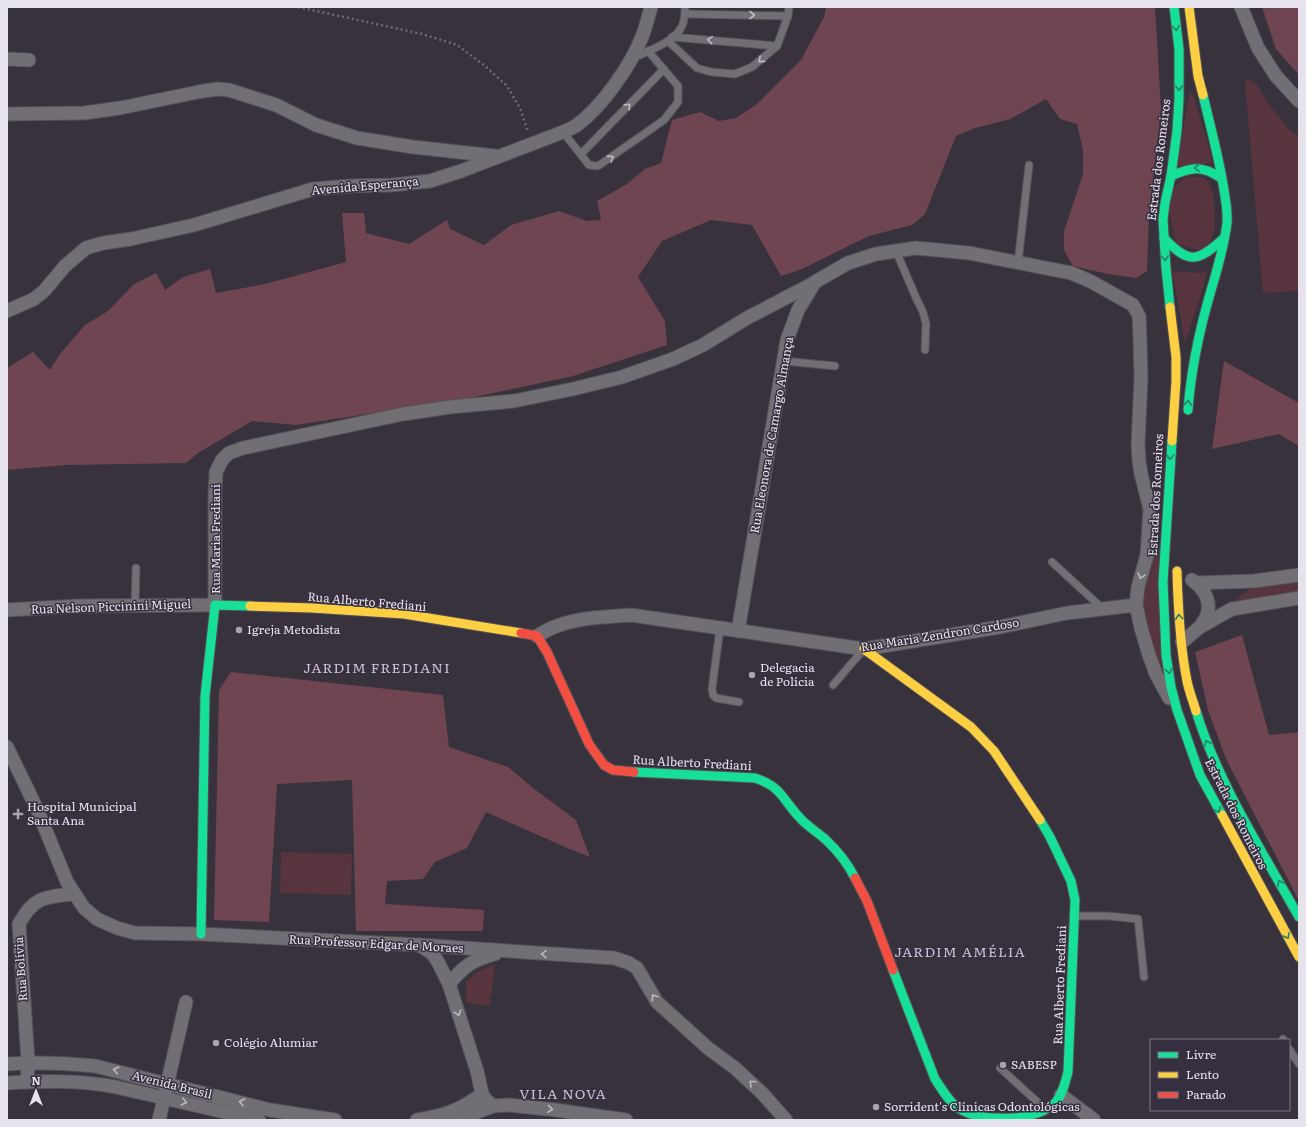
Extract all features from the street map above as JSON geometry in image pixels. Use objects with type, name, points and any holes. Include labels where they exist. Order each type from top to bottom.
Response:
[{"type":"street","name":"Avenida Esperança","points":[[7,312],[34,299],[44,291],[65,266],[86,248],[194,225],[313,189],[392,185],[430,181],[461,171],[563,132],[576,125],[596,108],[632,58],[642,37],[651,7]]},
{"type":"street","name":"Estrada dos Romeiros","points":[[1174,7],[1179,49],[1179,99],[1177,131],[1171,176],[1162,220],[1176,357],[1176,381],[1163,582],[1166,655],[1171,687],[1177,710],[1200,775],[1299,957]]},
{"type":"street","points":[[1187,417],[1190,385],[1196,349],[1221,258],[1227,222],[1226,203],[1218,156],[1198,76],[1189,7]]},
{"type":"street","points":[[1241,7],[1258,48],[1276,76],[1299,101]]},
{"type":"street","points":[[7,59],[29,60]]},
{"type":"street","points":[[7,114],[84,113],[120,108],[203,91],[224,90],[247,95],[276,105],[316,125],[357,138],[413,147],[497,156]]},
{"type":"street","points":[[1171,176],[1182,170],[1204,168],[1212,171],[1221,178]]},
{"type":"street","points":[[1164,238],[1173,249],[1181,255],[1194,258],[1212,250],[1224,238]]},
{"type":"street","name":"Rua Eleonora de Camargo Almança","points":[[738,631],[787,340],[798,310],[815,282],[848,263],[876,254],[916,248],[969,253],[1071,273],[1090,281],[1133,305],[1139,316],[1141,370],[1138,444],[1141,474],[1150,510],[1146,555],[1138,587],[1136,604]]},
{"type":"street","name":"Rua Maria Frediani","points":[[215,604],[216,472],[222,460],[229,453],[243,448],[403,414],[450,407],[514,401],[573,390],[622,377],[673,359],[703,345],[747,318],[815,282]]},
{"type":"street","points":[[1150,510],[1168,491]]},
{"type":"street","name":"Estrada dos Romeiros","points":[[1177,566],[1179,614],[1188,684],[1204,734],[1218,766],[1249,826],[1299,917]]},
{"type":"street","points":[[1177,566],[1204,590],[1208,600],[1206,620],[1182,642]]},
{"type":"street","points":[[1196,583],[1254,581],[1299,575]]},
{"type":"street","points":[[1200,627],[1232,609],[1299,598]]},
{"type":"street","points":[[201,934],[206,696],[215,604]]},
{"type":"street","name":"Rua Nelson Piccinini Miguel","points":[[7,610],[77,606],[215,604]]},
{"type":"street","name":"Rua Alberto Frediani","points":[[215,604],[404,614],[537,636],[547,652],[589,744],[604,765],[613,770],[626,772],[755,778],[767,782],[778,790],[800,818],[826,840],[849,866],[867,901],[935,1080],[949,1100],[959,1108],[975,1116],[994,1118],[1019,1117],[1046,1110],[1055,1103],[1061,1095],[1068,1072],[1075,916],[1075,900],[1071,881],[1050,837],[1030,804],[994,751],[971,727],[864,649]]},
{"type":"street","points":[[1136,604],[1145,644],[1156,674],[1164,692],[1177,710]]},
{"type":"street","name":"Rua Maria Zendron Cardoso","points":[[537,636],[557,626],[574,621],[631,615],[864,649],[1000,627],[1067,613],[1136,604]]},
{"type":"street","name":"Rua Professor Edgar de Moraes","points":[[7,747],[37,809],[67,882],[84,908],[97,919],[117,928],[135,933],[201,934],[419,945],[614,958],[629,963],[637,968],[657,1002],[708,1049],[735,1068],[762,1093],[780,1117]]},
{"type":"street","name":"Rua Bolívia","points":[[27,1082],[28,1062],[13,934],[25,912],[33,903],[44,898],[75,894]]},
{"type":"street","points":[[419,945],[432,953],[449,984],[477,1071],[482,1094],[486,1100],[494,1106]]},
{"type":"street","points":[[449,984],[460,971],[478,958],[507,951]]},
{"type":"street","points":[[159,1120],[186,1002]]},
{"type":"street","name":"Avenida Brasil","points":[[7,1064],[28,1062],[67,1063],[94,1066],[167,1084],[268,1115],[335,1120]]},
{"type":"street","name":"Avenida Brasil","points":[[7,1083],[66,1081],[93,1082],[259,1120]]},
{"type":"street","points":[[417,1120],[458,1110],[482,1094]]},
{"type":"street","points":[[1061,1095],[1094,1120]]},
{"type":"street","points":[[457,1120],[494,1106],[508,1105],[626,1120]]},
{"type":"lane","points":[[670,39],[697,68],[711,72],[734,74],[752,67],[777,46],[788,16],[789,7]]},
{"type":"lane","points":[[632,58],[670,39],[681,28],[685,11],[788,16]]},
{"type":"lane","points":[[670,39],[777,46]]},
{"type":"lane","points":[[563,132],[589,165],[598,166],[664,120],[678,102],[678,86],[648,51]]},
{"type":"lane","points":[[581,154],[664,69]]},
{"type":"lane","points":[[1018,263],[1029,164]]},
{"type":"lane","points":[[896,251],[916,300],[923,312],[926,324],[925,350]]},
{"type":"lane","points":[[784,361],[835,366]]},
{"type":"lane","points":[[1052,562],[1103,609]]},
{"type":"lane","points":[[135,605],[136,568]]},
{"type":"lane","points":[[720,628],[712,689],[713,695],[716,698],[740,702]]},
{"type":"lane","points":[[833,685],[864,649]]},
{"type":"lane","points":[[1075,916],[1108,916],[1138,919],[1144,977]]},
{"type":"lane","points":[[1290,1050],[1299,1064]]},
{"type":"lane","points":[[1000,1068],[1046,1110]]},
{"type":"path","points":[[298,7],[422,34],[457,45],[484,65],[507,86],[520,108],[532,144]]},
{"type":"shaded area","points":[[826,7],[1155,7],[1161,109],[1149,214],[1147,271],[1136,278],[1108,274],[1073,266],[1064,250],[1064,231],[1083,174],[1083,150],[1077,124],[1060,119],[1046,99],[1010,119],[975,128],[956,136],[925,214],[912,225],[869,236],[802,269],[781,276],[752,225],[711,220],[662,241],[638,277],[665,321],[667,345],[573,376],[470,398],[296,425],[252,421],[198,453],[186,463],[66,465],[7,470],[7,368],[33,352],[50,370],[60,354],[85,325],[108,311],[134,284],[156,273],[165,290],[183,277],[210,269],[216,293],[265,284],[346,262],[342,213],[364,213],[366,233],[409,244],[447,220],[450,229],[484,245],[511,225],[559,211],[587,221],[601,220],[597,201],[627,184],[645,169],[661,163],[672,120],[700,112],[719,121],[736,118],[757,104],[801,60],[824,17]]},
{"type":"shaded area","points":[[1262,7],[1299,7],[1299,75],[1276,49]]},
{"type":"shaded area","points":[[1248,78],[1258,86],[1270,106],[1289,129],[1299,136],[1299,291],[1263,293],[1245,83]]},
{"type":"shaded area","points":[[1193,93],[1213,163],[1177,167],[1189,94]]},
{"type":"shaded area","points":[[1186,177],[1203,177],[1211,186],[1214,198],[1215,229],[1210,243],[1203,251],[1176,244],[1169,211],[1173,189]]},
{"type":"shaded area","points":[[1207,270],[1203,288],[1185,343],[1172,271],[1202,273]]},
{"type":"shaded area","points":[[1224,361],[1299,403],[1299,446],[1279,434],[1212,449]]},
{"type":"shaded area","points":[[1159,532],[1163,681],[1144,613],[1142,597],[1153,543]]},
{"type":"shaded area","points":[[1299,581],[1299,596],[1231,603],[1250,589]]},
{"type":"shaded area","points":[[1242,635],[1269,735],[1299,732],[1299,901],[1226,759],[1208,710],[1195,652]]},
{"type":"shaded area","points":[[231,672],[443,695],[449,747],[508,767],[576,820],[590,857],[486,812],[467,848],[435,862],[423,879],[387,881],[385,904],[484,910],[483,931],[356,931],[352,780],[277,784],[269,922],[214,920],[219,690]]},
{"type":"shaded area","points":[[281,852],[352,854],[351,895],[280,893]]},
{"type":"shaded area","points":[[495,964],[490,1006],[466,1003],[466,982],[479,971]]},
{"type":"traffic: fast","points":[[1170,307],[1163,220],[1177,131],[1179,99],[1179,49],[1174,7]]},
{"type":"traffic: fast","points":[[1188,410],[1193,366],[1199,337],[1220,259],[1227,223],[1226,204],[1221,173],[1203,95]]},
{"type":"traffic: fast","points":[[1171,176],[1191,169],[1202,169],[1221,178]]},
{"type":"traffic: fast","points":[[1164,238],[1180,253],[1194,257],[1200,256],[1207,252],[1224,238]]},
{"type":"traffic: fast","points":[[1172,441],[1163,582],[1166,655],[1171,687],[1177,710],[1200,775],[1222,815]]},
{"type":"traffic: fast","points":[[201,934],[205,696],[215,605],[250,606]]},
{"type":"traffic: fast","points":[[1196,711],[1216,764],[1256,842],[1299,917]]},
{"type":"traffic: fast","points":[[634,772],[755,778],[771,785],[781,794],[803,821],[834,848],[846,862],[855,878]]},
{"type":"traffic: fast","points":[[893,970],[935,1079],[945,1095],[954,1105],[968,1113],[980,1116],[1008,1118],[1034,1114],[1046,1109],[1058,1100],[1065,1084],[1068,1072],[1075,900],[1071,881],[1050,837],[1040,820]]},
{"type":"traffic: slow","points":[[1189,7],[1198,76],[1203,95]]},
{"type":"traffic: slow","points":[[1170,307],[1176,357],[1172,441]]},
{"type":"traffic: slow","points":[[1177,571],[1181,641],[1188,685],[1196,711]]},
{"type":"traffic: slow","points":[[250,606],[312,608],[404,614],[521,633]]},
{"type":"traffic: slow","points":[[864,649],[971,727],[994,751],[1040,820]]},
{"type":"traffic: slow","points":[[1222,815],[1299,957]]},
{"type":"traffic: jam","points":[[521,633],[537,636],[547,652],[589,744],[604,765],[613,770],[634,772]]},
{"type":"traffic: jam","points":[[855,878],[867,901],[893,970]]},
{"type":"place","name":"Igreja Metodista","points":[[239,630]]},
{"type":"place","name":"Delegacia de Polícia","points":[[752,675]]},
{"type":"place","name":"Hospital Municipal Santa Ana","points":[[18,814]]},
{"type":"place","name":"Colégio Alumiar","points":[[216,1043]]},
{"type":"place","name":"SABESP","points":[[1003,1065]]},
{"type":"place","name":"Sorrident's Clínicas Odontológicas","points":[[876,1107]]},
{"type":"district","name":"JARDIM FREDIANI","points":[[377,668]]},
{"type":"district","name":"JARDIM AMÉLIA","points":[[960,952]]},
{"type":"district","name":"VILA NOVA","points":[[563,1094]]}]
